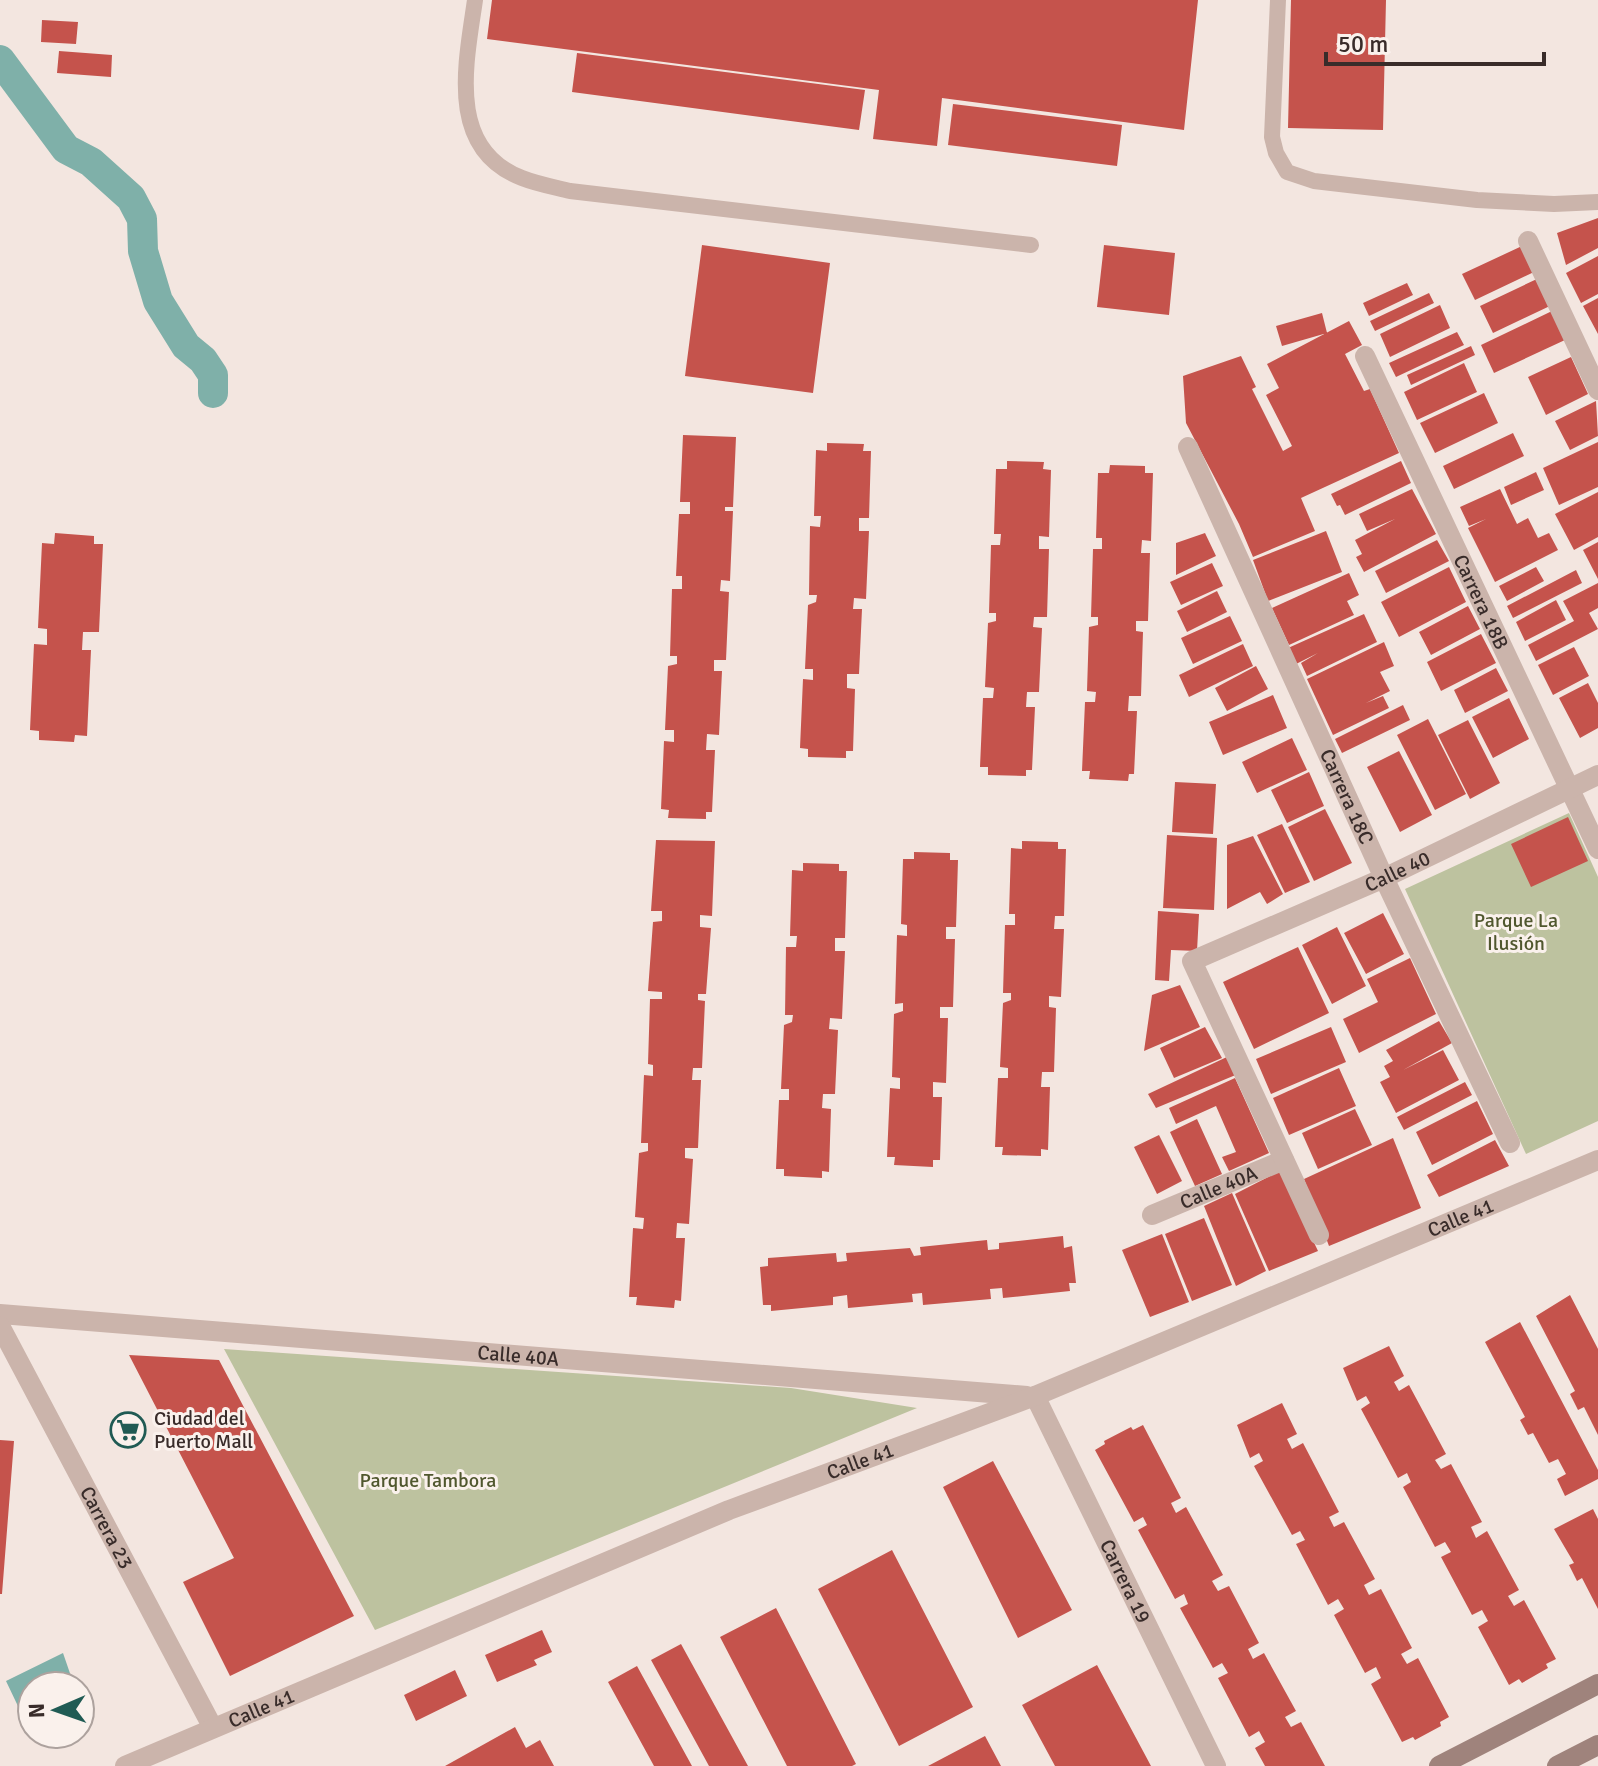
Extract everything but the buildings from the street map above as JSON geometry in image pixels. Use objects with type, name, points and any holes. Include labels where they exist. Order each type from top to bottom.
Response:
[{"type":"main road","points":[[1439,1766],[1598,1684]]},
{"type":"main road","points":[[1557,1766],[1598,1745]]},
{"type":"street","points":[[1528,241],[1598,390]]},
{"type":"street","name":"Carrera 18B","points":[[1365,356],[1598,849]]},
{"type":"street","name":"Carrera 18C","points":[[1188,447],[1384,878],[1510,1143]]},
{"type":"street","name":"Calle 40","points":[[1284,1160],[1192,961],[1384,878],[1598,775]]},
{"type":"street","points":[[1284,1160],[1319,1235]]},
{"type":"street","name":"Calle 40A","points":[[1152,1215],[1284,1160]]},
{"type":"street","name":"Calle 41","points":[[125,1766],[729,1510],[1035,1396],[1598,1160]]},
{"type":"street","name":"Calle 40A","points":[[0,1314],[1035,1396]]},
{"type":"street","name":"Carrera 23","points":[[0,1326],[213,1728]]},
{"type":"street","name":"Carrera 19","points":[[1035,1396],[1216,1766]]},
{"type":"lane","points":[[475,0],[465,73],[469,120],[479,145],[488,157],[521,178],[570,191],[1031,245]]},
{"type":"lane","points":[[1278,0],[1272,137],[1276,153],[1287,172],[1314,181],[1477,200],[1554,204],[1598,202]]},
{"type":"green space","name":"Parque La Ilusión","points":[[1569,813],[1598,877],[1598,1121],[1526,1154],[1405,889]]},
{"type":"green space","name":"Parque Tambora","points":[[224,1349],[791,1388],[917,1408],[375,1630]]},
{"type":"water","points":[[63,1653],[69,1670],[28,1670]]},
{"type":"water","points":[[16,1676],[16,1702],[6,1681]]},
{"type":"waterway","points":[[0,60],[66,149],[91,162],[131,198],[142,219],[143,251],[158,301],[186,346],[203,360],[213,375],[213,393]]},
{"type":"place","name":"Ciudad del Puerto Mall","points":[[128,1430]]}]
